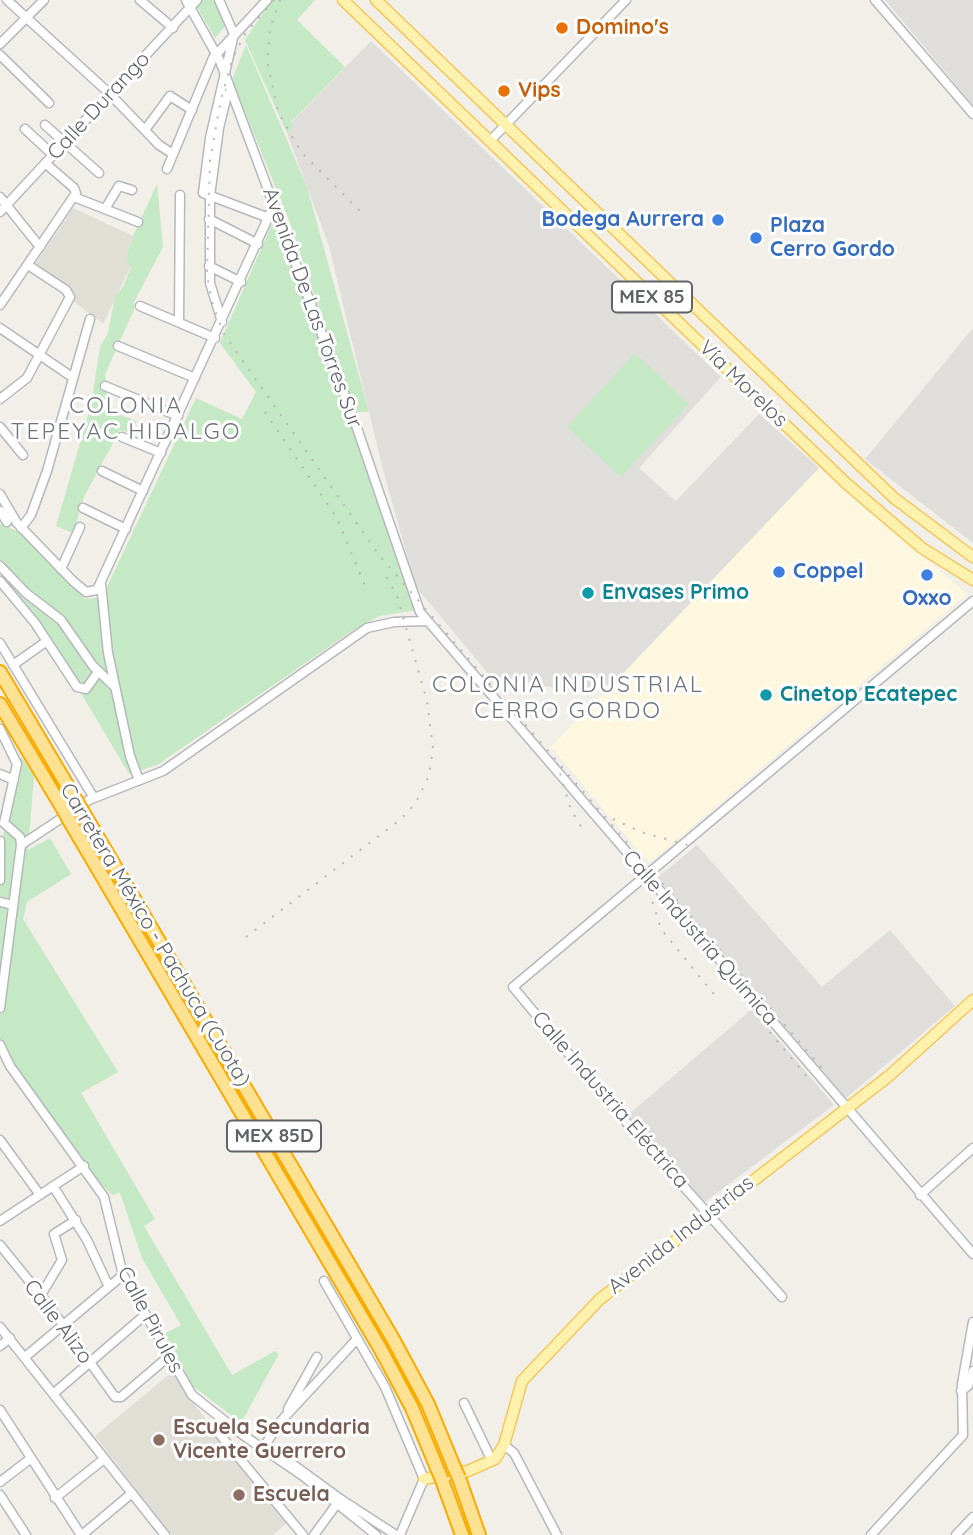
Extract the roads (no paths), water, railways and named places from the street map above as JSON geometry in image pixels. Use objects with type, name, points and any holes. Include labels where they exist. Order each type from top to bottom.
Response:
[{"type":"highway","name":"Carretera México - Pachuca (Cuota)","points":[[0,672],[393,1339],[428,1404],[479,1535]]},
{"type":"highway","name":"Carretera México - Pachuca (Cuota)","points":[[0,704],[376,1340],[412,1408],[462,1535]]},
{"type":"main road","name":"Vía Morelos","points":[[343,0],[847,484],[922,548],[973,580]]},
{"type":"main road","name":"Vía Morelos","points":[[376,0],[894,498],[973,556]]},
{"type":"main road","name":"Avenida Industrias","points":[[492,1461],[504,1445],[518,1393],[527,1375],[600,1299],[708,1212],[912,1057],[973,1000]]},
{"type":"main road","points":[[424,1479],[468,1471],[492,1461]]},
{"type":"street","points":[[8,0],[145,130],[173,153]]},
{"type":"street","points":[[0,44],[44,0]]},
{"type":"street","points":[[140,0],[173,28]]},
{"type":"street","name":"Calle Durango","points":[[3,208],[173,28],[188,4],[197,0]]},
{"type":"street","points":[[219,0],[234,34],[210,138],[206,194],[209,266],[214,302],[222,322]]},
{"type":"street","points":[[167,169],[216,52],[267,0]]},
{"type":"street","points":[[490,141],[626,0]]},
{"type":"street","points":[[875,0],[973,114]]},
{"type":"street","name":"Avenida De Las Torres Sur","points":[[188,4],[216,52],[357,428],[411,591],[427,621]]},
{"type":"street","points":[[0,54],[49,103]]},
{"type":"street","points":[[206,194],[224,106],[230,93]]},
{"type":"street","points":[[145,130],[170,96],[192,110]]},
{"type":"street","points":[[45,125],[99,173]]},
{"type":"street","points":[[25,129],[53,155]]},
{"type":"street","points":[[0,305],[74,197],[75,189],[45,163]]},
{"type":"street","points":[[105,209],[119,186],[132,190]]},
{"type":"street","points":[[206,194],[268,218]]},
{"type":"street","points":[[179,322],[180,195]]},
{"type":"street","points":[[0,197],[3,208],[40,247]]},
{"type":"street","points":[[74,197],[138,222]]},
{"type":"street","points":[[0,494],[2,509],[61,569],[89,593],[97,590],[241,282],[274,205]]},
{"type":"street","points":[[209,219],[257,244]]},
{"type":"street","points":[[0,399],[27,378],[70,297],[69,292],[28,265]]},
{"type":"street","points":[[209,266],[241,282]]},
{"type":"street","points":[[140,306],[215,338]]},
{"type":"street","points":[[21,528],[31,515],[47,471],[90,319]]},
{"type":"street","points":[[0,328],[72,377]]},
{"type":"street","points":[[118,346],[195,378]]},
{"type":"street","points":[[105,386],[177,416]]},
{"type":"street","points":[[0,427],[23,455]]},
{"type":"street","points":[[122,437],[161,453]]},
{"type":"street","points":[[102,471],[143,491]]},
{"type":"street","points":[[83,508],[126,529]]},
{"type":"street","points":[[61,569],[80,527]]},
{"type":"street","points":[[0,566],[26,593],[61,620],[98,672],[115,687]]},
{"type":"street","points":[[0,581],[81,690],[86,689],[98,672]]},
{"type":"street","points":[[101,584],[104,622],[115,687],[130,757],[139,780]]},
{"type":"street","points":[[645,875],[973,601]]},
{"type":"street","points":[[21,845],[93,798],[163,771],[367,628],[394,622],[427,621]]},
{"type":"street","name":"Calle Industria Química","points":[[427,621],[844,1108],[973,1254]]},
{"type":"street","points":[[13,665],[47,641]]},
{"type":"street","points":[[0,643],[93,798]]},
{"type":"street","points":[[0,1008],[21,845],[20,837],[2,821],[14,780],[16,760],[1,732]]},
{"type":"street","points":[[0,774],[14,780]]},
{"type":"street","points":[[0,841],[0,880]]},
{"type":"street","name":"Calle Industria Eléctrica","points":[[645,875],[513,987],[613,1107],[782,1297]]},
{"type":"street","points":[[0,902],[13,905]]},
{"type":"street","name":"Calle Pirules","points":[[0,1045],[25,1088],[106,1201],[123,1275],[195,1398],[264,1446],[376,1535]]},
{"type":"street","points":[[0,1140],[40,1195]]},
{"type":"street","points":[[920,1195],[973,1147]]},
{"type":"street","points":[[0,1221],[83,1166]]},
{"type":"street","points":[[53,1186],[76,1220],[108,1285]]},
{"type":"street","points":[[41,1295],[62,1260],[54,1234],[76,1220]]},
{"type":"street","name":"Calle Alizo","points":[[0,1245],[41,1295],[117,1398],[169,1357]]},
{"type":"street","points":[[24,1357],[123,1275]]},
{"type":"street","points":[[317,1357],[264,1446],[398,1535],[424,1479],[385,1387],[324,1281]]},
{"type":"street","points":[[53,1394],[145,1315]]},
{"type":"street","points":[[871,1535],[961,1438],[964,1429],[961,1391],[973,1322]]},
{"type":"street","points":[[0,1327],[165,1535]]},
{"type":"street","points":[[0,1346],[9,1338]]},
{"type":"street","points":[[281,1421],[357,1339]]},
{"type":"street","points":[[961,1391],[968,1386],[973,1371]]},
{"type":"street","points":[[464,1403],[492,1461]]},
{"type":"street","points":[[0,1410],[30,1460],[82,1535],[132,1493]]},
{"type":"street","points":[[217,1431],[303,1535]]},
{"type":"street","points":[[504,1445],[514,1453],[556,1535]]},
{"type":"street","points":[[55,1498],[104,1459]]},
{"type":"street","points":[[0,1482],[30,1460]]},
{"type":"street","points":[[0,1495],[26,1535]]},
{"type":"street","points":[[314,1535],[336,1505]]},
{"type":"street","points":[[956,1535],[973,1517]]},
{"type":"railway","points":[[274,0],[245,34],[233,57],[221,99],[210,160],[207,275],[213,306],[224,334],[379,555],[827,1074]]},
{"type":"railway","points":[[280,0],[270,29],[267,60],[278,112],[301,152],[360,211]]},
{"type":"railway","points":[[265,412],[337,518],[365,586]]},
{"type":"railway","points":[[246,937],[401,819],[415,804],[429,776],[433,748],[427,701],[397,596],[384,572]]},
{"type":"railway","points":[[557,763],[571,810],[585,833]]},
{"type":"railway","points":[[613,819],[641,832],[695,847]]},
{"type":"railway","points":[[639,860],[661,929],[717,998]]},
{"type":"railway","points":[[743,984],[767,1029],[809,1079]]},
{"type":"place","name":"Domino's","points":[[562,28]]},
{"type":"place","name":"Vips","points":[[504,91]]},
{"type":"place","name":"Bodega Aurrera","points":[[718,220]]},
{"type":"place","name":"Plaza Cerro Gordo","points":[[756,238]]},
{"type":"place","name":"Coppel","points":[[779,572]]},
{"type":"place","name":"Oxxo","points":[[927,575]]},
{"type":"place","name":"Envases Primo","points":[[588,593]]},
{"type":"place","name":"Cinetop Ecatepec","points":[[766,695]]},
{"type":"place","name":"Escuela Secundaria Vicente Guerrero","points":[[159,1440]]},
{"type":"place","name":"Escuela","points":[[239,1495]]},
{"type":"district","name":"COLONIA TEPEYAC HIDALGO","points":[[126,419]]},
{"type":"district","name":"COLONIA INDUSTRIAL CERRO GORDO","points":[[568,698]]}]
